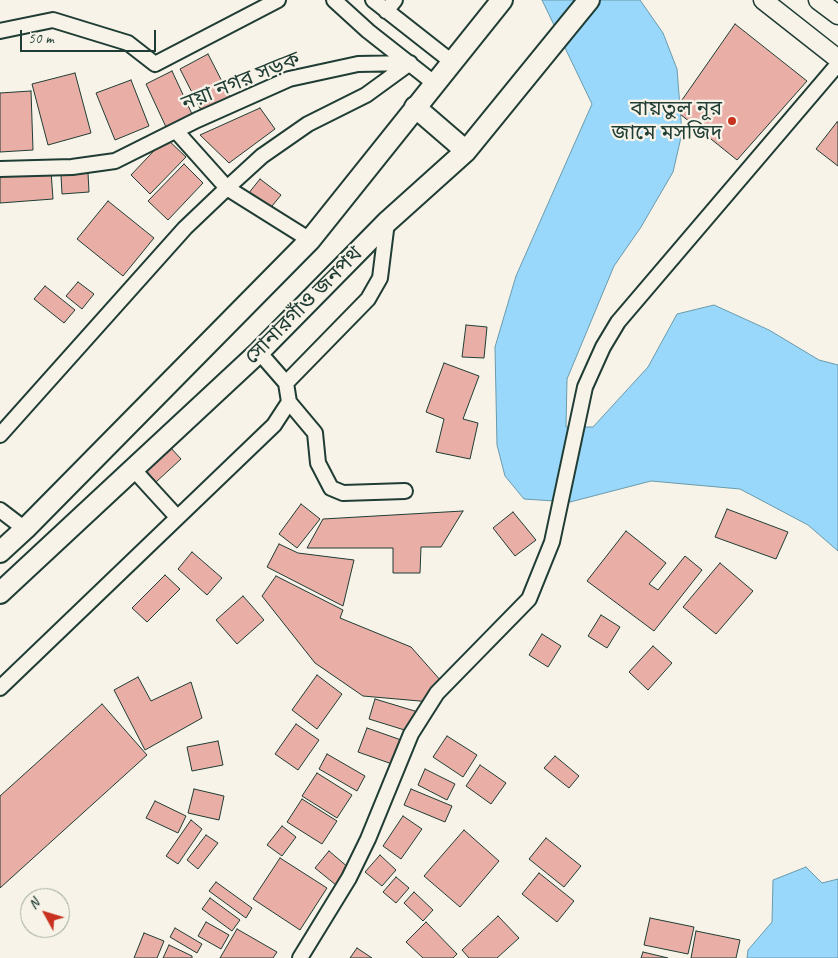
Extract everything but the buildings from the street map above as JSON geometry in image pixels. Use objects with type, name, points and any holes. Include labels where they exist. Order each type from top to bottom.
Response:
[{"type":"main road","name":"সোনারগাঁও জনপথ","points":[[0,552],[25,529],[310,240],[502,0]]},
{"type":"main road","name":"সোনারগাঁও জনপথ","points":[[0,593],[259,352],[387,222],[466,151],[589,0]]},
{"type":"main road","points":[[415,107],[466,151]]},
{"type":"street","points":[[0,31],[53,20],[128,43],[154,64],[278,0]]},
{"type":"street","points":[[334,0],[368,31],[434,83]]},
{"type":"street","points":[[373,0],[390,5],[452,62]]},
{"type":"street","points":[[763,0],[838,59]]},
{"type":"street","points":[[818,0],[838,15]]},
{"type":"street","name":"নয়া নগর সড়ক","points":[[0,169],[72,167],[115,161],[289,79],[358,64],[410,64]]},
{"type":"street","points":[[0,435],[185,228],[262,156],[308,124],[366,96],[410,64]]},
{"type":"street","points":[[300,958],[349,878],[368,839],[411,734],[437,692],[529,599],[552,542],[585,388],[603,347],[618,322],[811,98],[838,64]]},
{"type":"street","name":"নয়া নগর সড়ক","points":[[176,131],[227,188],[310,240]]},
{"type":"street","points":[[286,383],[368,299],[380,278],[387,222]]},
{"type":"street","points":[[259,352],[286,383],[289,402],[315,433],[318,463],[331,488],[343,493],[405,491]]},
{"type":"street","points":[[0,688],[274,425],[289,402]]},
{"type":"street","points":[[134,470],[177,517]]},
{"type":"street","points":[[0,510],[25,529]]},
{"type":"water","points":[[542,0],[640,0],[663,33],[677,69],[682,133],[673,172],[641,227],[614,266],[567,379],[566,427],[593,427],[648,367],[677,314],[714,305],[769,330],[819,360],[838,365],[838,551],[808,525],[740,489],[651,481],[570,502],[524,499],[505,476],[497,445],[495,347],[516,276],[592,104]]},
{"type":"water","points":[[806,867],[822,883],[838,879],[838,958],[747,958],[748,950],[772,922],[773,880]]},
{"type":"place","name":"বায়তুল নূর জামে মসজিদ","points":[[732,121]]}]
